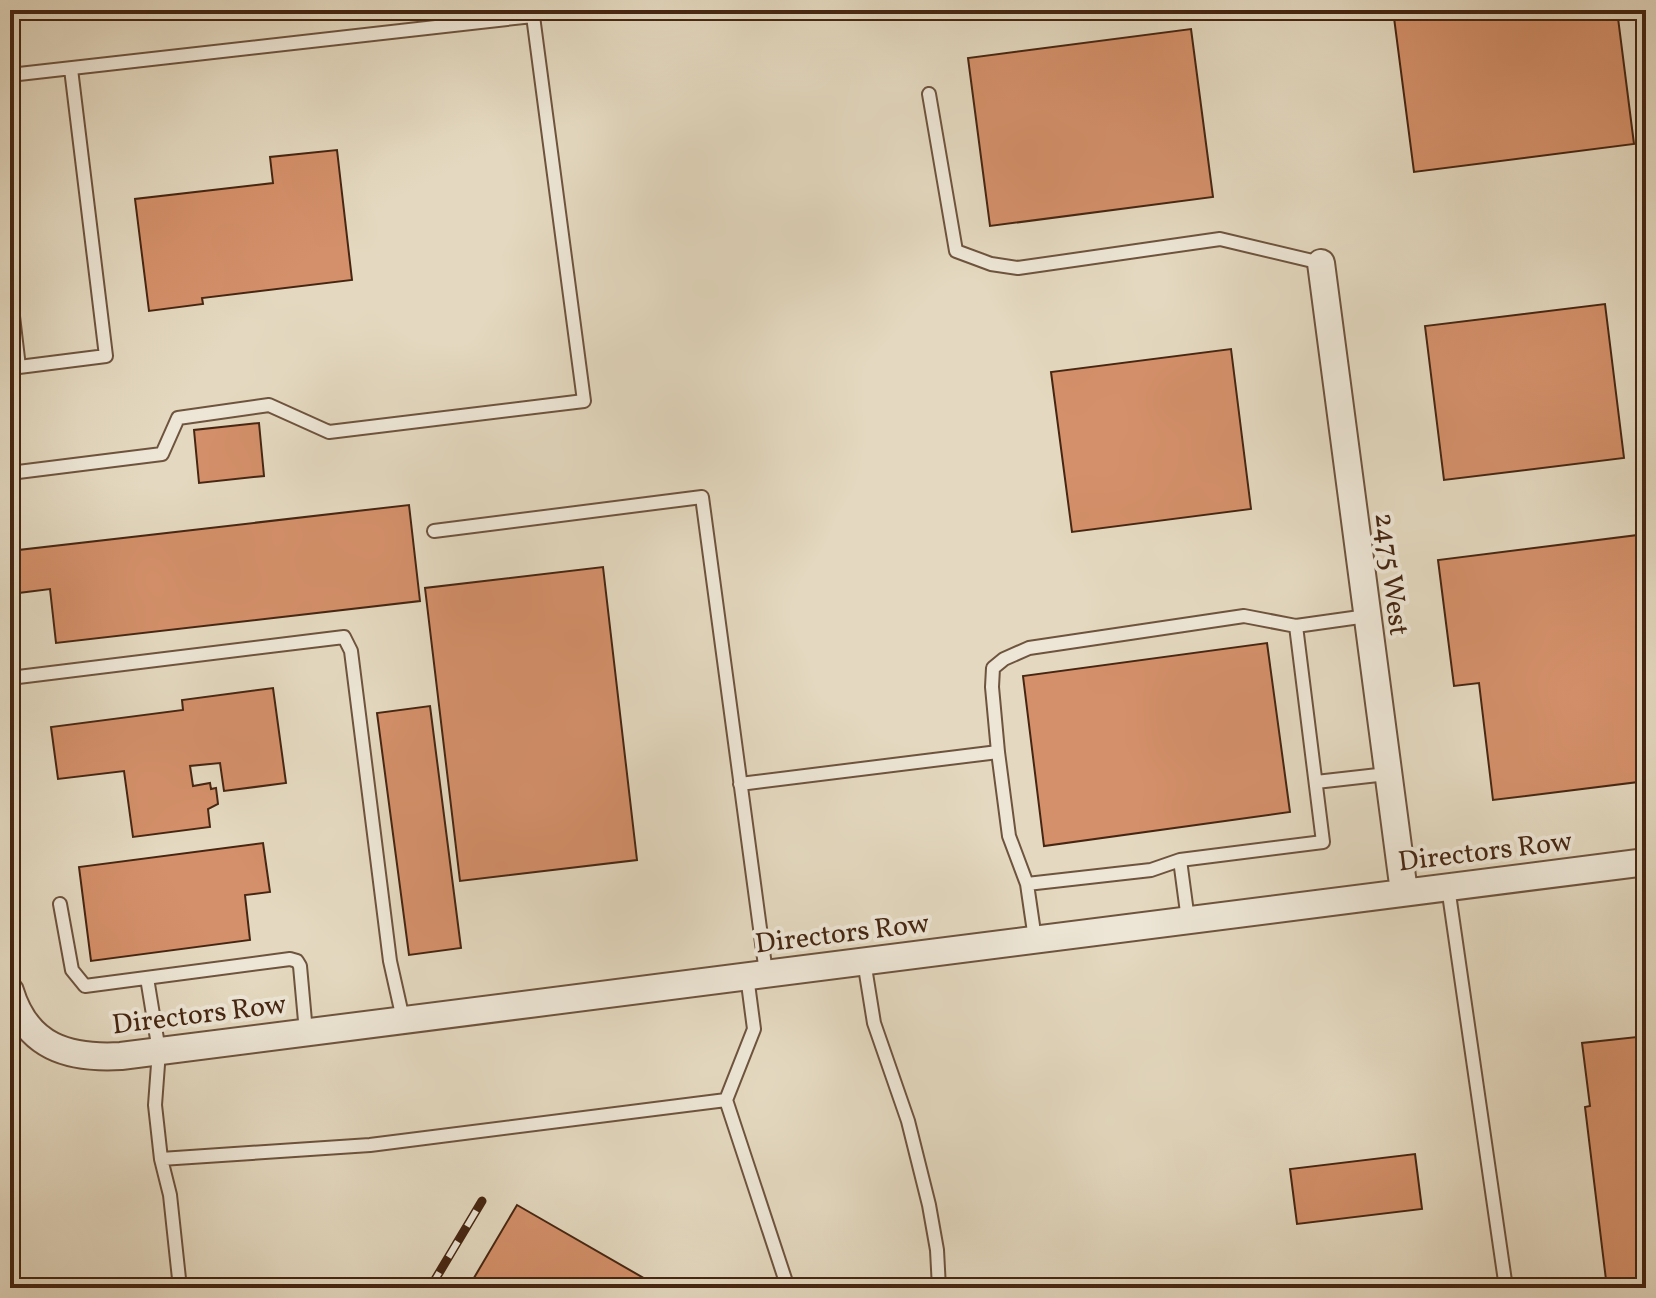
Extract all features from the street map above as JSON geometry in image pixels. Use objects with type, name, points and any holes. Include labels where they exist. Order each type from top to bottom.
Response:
[{"type":"street","name":"2475 West","points":[[1321,263],[1404,892]]},
{"type":"street","name":"Directors Row","points":[[10,991],[28,1027],[48,1044],[72,1055],[96,1057],[1646,862]]},
{"type":"lane","points":[[10,75],[533,16],[584,401],[329,432],[269,405],[178,418],[162,454],[10,473]]},
{"type":"lane","points":[[10,291],[19,367],[106,356],[71,69]]},
{"type":"lane","points":[[929,94],[956,251],[991,264],[1018,268],[1220,239],[1321,263]]},
{"type":"lane","points":[[434,531],[702,497],[740,784],[757,975],[754,1029],[726,1100],[788,1288]]},
{"type":"lane","points":[[1035,939],[1027,884],[1009,836],[998,752],[993,668],[1004,659],[1029,648],[1244,616],[1296,626],[1367,616]]},
{"type":"lane","points":[[1027,884],[1151,870],[1180,860],[1323,842],[1296,626]]},
{"type":"lane","points":[[10,678],[344,637],[351,651],[390,961],[403,1019]]},
{"type":"lane","points":[[740,784],[998,752]]},
{"type":"lane","points":[[1316,782],[1387,774]]},
{"type":"lane","points":[[1180,860],[1188,920]]},
{"type":"lane","points":[[1448,887],[1506,1288]]},
{"type":"lane","points":[[60,904],[72,970],[80,983],[93,986],[290,959],[300,966],[306,1032]]},
{"type":"lane","points":[[864,961],[874,1023],[908,1121],[929,1205],[937,1250],[939,1288]]},
{"type":"lane","points":[[147,978],[159,1051],[155,1105],[161,1159],[170,1195],[180,1288]]},
{"type":"lane","points":[[161,1159],[370,1145],[726,1100]]},
{"type":"building","points":[[1393,10],[1617,10],[1634,144],[1414,172]]},
{"type":"building","points":[[1191,29],[1213,197],[990,226],[968,58]]},
{"type":"building","points":[[337,150],[352,280],[202,298],[203,304],[149,311],[135,199],[273,183],[270,157]]},
{"type":"building","points":[[1605,304],[1624,458],[1444,480],[1425,326]]},
{"type":"building","points":[[1231,349],[1251,509],[1072,532],[1051,372]]},
{"type":"building","points":[[259,423],[264,476],[199,483],[194,430]]},
{"type":"building","points":[[409,505],[420,601],[56,643],[50,589],[10,594],[10,551]]},
{"type":"building","points":[[1646,534],[1646,781],[1493,800],[1479,683],[1454,686],[1438,560]]},
{"type":"building","points":[[603,567],[637,860],[460,881],[425,588]]},
{"type":"building","points":[[1267,643],[1290,812],[1044,846],[1023,676]]},
{"type":"building","points":[[273,688],[286,783],[224,791],[220,763],[190,766],[193,786],[210,783],[211,789],[216,788],[218,804],[208,809],[210,827],[133,837],[124,771],[58,779],[51,727],[183,710],[182,700]]},
{"type":"building","points":[[430,706],[461,948],[409,955],[377,713]]},
{"type":"building","points":[[263,843],[270,892],[245,895],[250,940],[91,961],[79,867]]},
{"type":"building","points":[[1646,1036],[1646,1288],[1607,1288],[1585,1107],[1590,1106],[1582,1043]]},
{"type":"building","points":[[1415,1154],[1422,1209],[1297,1224],[1290,1169]]},
{"type":"building","points":[[517,1205],[661,1288],[468,1288]]},
{"type":"railway","points":[[430,1288],[482,1201]]}]
